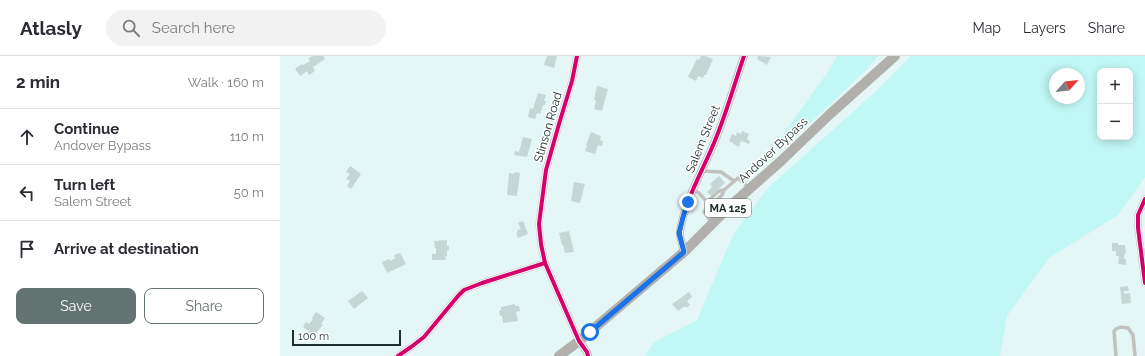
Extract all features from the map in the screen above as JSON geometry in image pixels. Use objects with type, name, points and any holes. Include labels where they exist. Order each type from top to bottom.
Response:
[{"type":"main road","name":"Andover Bypass","points":[[559,356],[579,341],[684,252],[829,115],[895,56]]},
{"type":"street","name":"Stinson Road","points":[[578,56],[546,170],[539,224],[545,263],[579,341]]},
{"type":"street","name":"Salem Street","points":[[684,252],[679,233],[683,217],[693,190],[715,142],[744,56]]},
{"type":"street","points":[[1145,199],[1138,215],[1138,228],[1145,283]]},
{"type":"street","points":[[398,356],[424,337],[464,290],[545,263]]},
{"type":"street","points":[[579,341],[587,352],[588,356]]},
{"type":"lane","points":[[702,171],[721,172],[734,181]]},
{"type":"lane","points":[[707,207],[712,205],[722,195],[724,190],[738,178],[750,189]]},
{"type":"lane","points":[[693,190],[699,193],[707,202],[707,207],[704,212],[712,224]]},
{"type":"lane","points":[[707,202],[719,191],[724,190]]},
{"type":"lane","points":[[1116,356],[1114,331],[1117,328],[1122,327],[1128,328],[1133,335],[1135,356]]},
{"type":"shaded area","points":[[837,56],[878,56],[867,69],[806,127],[776,144],[828,72]]},
{"type":"shaded area","points":[[911,56],[1145,56],[1145,177],[1118,215],[1049,258],[1007,316],[1000,356],[645,356],[653,343],[697,320],[733,235],[767,189],[874,93]]},
{"type":"building","points":[[312,56],[323,56],[325,59],[313,67],[315,71],[309,75],[307,71],[300,76],[295,69],[310,61],[308,59]]},
{"type":"building","points":[[547,56],[557,56],[554,68],[544,65]]},
{"type":"building","points":[[701,56],[706,56],[713,59],[706,75],[704,75],[703,78],[698,76],[696,81],[688,77],[697,59],[699,60]]},
{"type":"building","points":[[758,56],[771,57],[767,65],[757,59]]},
{"type":"building","points":[[597,86],[608,89],[602,111],[594,109]]},
{"type":"building","points":[[538,93],[546,95],[544,101],[546,101],[540,114],[537,113],[535,119],[528,117],[530,108],[533,109]]},
{"type":"building","points":[[742,131],[749,134],[747,139],[750,141],[749,144],[741,141],[739,147],[729,141],[732,134],[736,136],[737,132],[741,134]]},
{"type":"building","points":[[591,132],[601,136],[600,140],[603,141],[602,146],[598,145],[595,154],[585,151]]},
{"type":"building","points":[[523,137],[532,139],[527,157],[514,155],[515,151],[519,152]]},
{"type":"building","points":[[350,166],[361,174],[351,189],[347,186],[350,181],[346,179],[350,174],[346,172]]},
{"type":"building","points":[[515,172],[520,173],[517,196],[507,195],[509,173],[514,174]]},
{"type":"building","points":[[719,176],[725,183],[711,196],[707,192],[712,187],[710,184]]},
{"type":"building","points":[[574,182],[585,184],[580,203],[571,201]]},
{"type":"building","points":[[523,221],[528,234],[518,238],[516,233],[518,232],[517,230],[521,229],[518,223]]},
{"type":"building","points":[[569,231],[574,252],[565,253],[559,233]]},
{"type":"building","points":[[447,240],[449,250],[447,250],[447,256],[445,256],[446,260],[432,260],[432,254],[436,254],[434,241]]},
{"type":"building","points":[[1112,243],[1125,245],[1126,253],[1124,259],[1126,259],[1126,265],[1118,264],[1119,256],[1116,256],[1116,251],[1112,251]]},
{"type":"building","points":[[400,253],[406,264],[387,273],[382,262],[389,259],[390,261],[395,258],[394,255]]},
{"type":"building","points":[[1128,286],[1129,291],[1124,291],[1124,294],[1130,293],[1131,303],[1122,304],[1120,287]]},
{"type":"building","points":[[362,291],[368,298],[354,309],[348,301]]},
{"type":"building","points":[[689,292],[692,297],[687,301],[690,305],[686,308],[685,306],[678,311],[672,304]]},
{"type":"building","points":[[515,304],[515,306],[519,306],[520,311],[516,312],[518,321],[503,323],[502,316],[500,316],[499,311],[501,310],[501,307]]},
{"type":"building","points":[[316,312],[325,318],[321,324],[323,325],[314,335],[303,327],[306,322],[309,324]]},
{"type":"cycle path","points":[[577,56],[572,81],[546,170],[539,224],[545,263],[579,341],[587,352],[588,356]]},
{"type":"cycle path","points":[[684,252],[680,233],[682,220],[694,186],[709,154],[726,111],[744,56]]},
{"type":"cycle path","points":[[1145,199],[1138,215],[1138,228],[1145,283]]},
{"type":"cycle path","points":[[398,356],[424,337],[464,290],[545,263]]},
{"type":"route","points":[[590,332],[684,252],[679,233],[688,202]]}]
